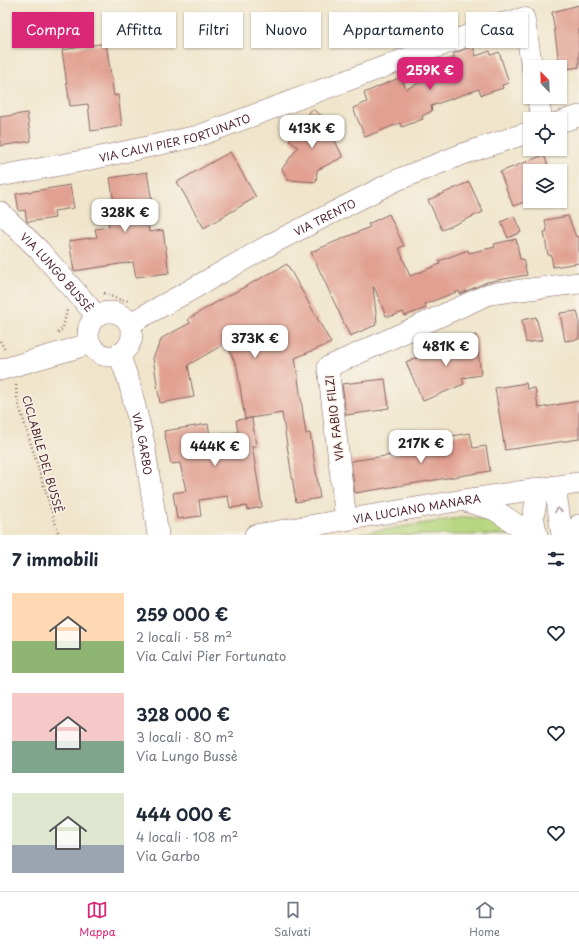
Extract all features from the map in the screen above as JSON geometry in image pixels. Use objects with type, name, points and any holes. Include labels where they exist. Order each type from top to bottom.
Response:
[{"type":"street","name":"VIA CALVI PIER FORTUNATO","points":[[0,176],[82,161],[198,136],[496,25],[524,18],[531,60]]},
{"type":"street","points":[[567,120],[579,116]]},
{"type":"street","name":"VIA TRENTO","points":[[129,324],[273,243],[397,180],[463,154],[523,134]]},
{"type":"street","name":"VIA LUNGO BUSSÈ","points":[[0,212],[39,250],[97,316]]},
{"type":"street","name":"VIA FABIO FILZI","points":[[346,520],[328,367],[489,294],[579,282]]},
{"type":"street","points":[[107,312],[115,312],[122,315],[129,324],[131,335],[130,343],[119,354],[104,355],[97,352],[89,343],[88,332],[90,325],[97,316],[107,312]]},
{"type":"street","points":[[0,370],[89,343]]},
{"type":"street","name":"VIA GARBO","points":[[119,354],[131,387],[144,442],[158,535]]},
{"type":"street","name":"VIA LUCIANO MANARA","points":[[255,535],[464,500],[579,483]]},
{"type":"street","points":[[537,535],[533,517],[547,487]]},
{"type":"street","points":[[547,487],[562,535]]},
{"type":"street","points":[[464,500],[495,510],[523,529],[528,535]]},
{"type":"street","points":[[576,535],[579,524]]},
{"type":"path","name":"CICLABILE DEL BUSSÈ","points":[[15,384],[17,399],[59,535]]},
{"type":"green space","points":[[465,517],[478,518],[495,523],[510,535],[349,535]]},
{"type":"building","points":[[579,5],[579,67],[567,69],[567,60],[559,60],[552,12]]},
{"type":"building","points":[[102,44],[102,48],[107,48],[114,96],[118,95],[122,126],[91,131],[88,104],[70,106],[62,50],[75,48],[94,48],[94,45]]},
{"type":"building","points":[[468,48],[474,48],[476,56],[490,51],[491,55],[499,52],[509,83],[502,85],[503,88],[481,95],[479,89],[431,106],[432,111],[422,116],[423,119],[402,127],[400,123],[365,137],[353,108],[367,102],[364,93],[401,77],[406,89],[436,75],[432,65],[455,57],[453,54]]},
{"type":"building","points":[[312,109],[331,122],[328,127],[343,157],[317,170],[316,182],[288,180],[282,169],[298,147],[289,140]]},
{"type":"building","points":[[27,113],[31,141],[0,146],[0,117]]},
{"type":"building","points":[[230,152],[256,197],[204,228],[177,182]]},
{"type":"building","points":[[541,156],[544,156],[547,164],[523,164],[523,202],[513,206],[500,172]]},
{"type":"building","points":[[147,172],[152,202],[145,203],[149,232],[163,230],[169,273],[136,277],[133,262],[74,271],[69,241],[97,237],[95,229],[109,227],[107,215],[116,214],[110,178]]},
{"type":"building","points":[[469,182],[483,212],[442,230],[428,200]]},
{"type":"building","points":[[70,185],[74,208],[54,211],[55,218],[27,222],[25,210],[19,211],[16,194]]},
{"type":"building","points":[[389,214],[404,246],[399,248],[410,276],[440,264],[439,261],[468,250],[469,253],[495,247],[494,244],[516,239],[520,259],[523,259],[527,275],[487,282],[460,294],[459,291],[425,304],[426,308],[405,316],[403,312],[392,316],[386,316],[373,287],[377,322],[375,323],[376,325],[350,336],[311,252],[370,227],[368,224]]},
{"type":"building","points":[[514,216],[521,232],[508,238],[501,222]]},
{"type":"building","points":[[568,216],[576,237],[579,236],[579,263],[553,267],[551,255],[548,255],[544,232],[547,231],[545,220]]},
{"type":"building","points":[[287,264],[331,343],[295,358],[306,434],[310,433],[320,498],[296,502],[282,413],[245,419],[237,367],[226,343],[188,365],[194,397],[160,403],[153,358],[162,338],[190,323],[188,319]]},
{"type":"building","points":[[577,311],[579,319],[579,339],[565,341],[560,313]]},
{"type":"building","points":[[536,317],[542,340],[526,343],[522,320]]},
{"type":"building","points":[[476,335],[481,375],[462,378],[464,384],[423,401],[406,362],[464,338]]},
{"type":"building","points":[[385,379],[389,408],[346,415],[342,384]]},
{"type":"building","points":[[526,383],[527,389],[535,388],[539,408],[579,401],[579,439],[505,450],[495,388]]},
{"type":"building","points":[[252,418],[256,446],[252,446],[262,507],[247,510],[246,506],[230,508],[228,496],[199,500],[201,516],[177,519],[173,493],[186,491],[180,463],[171,464],[164,431],[208,424],[210,436],[238,432],[236,420]]},
{"type":"building","points":[[470,433],[473,448],[486,446],[490,471],[355,493],[351,461],[399,454],[398,445]]}]
